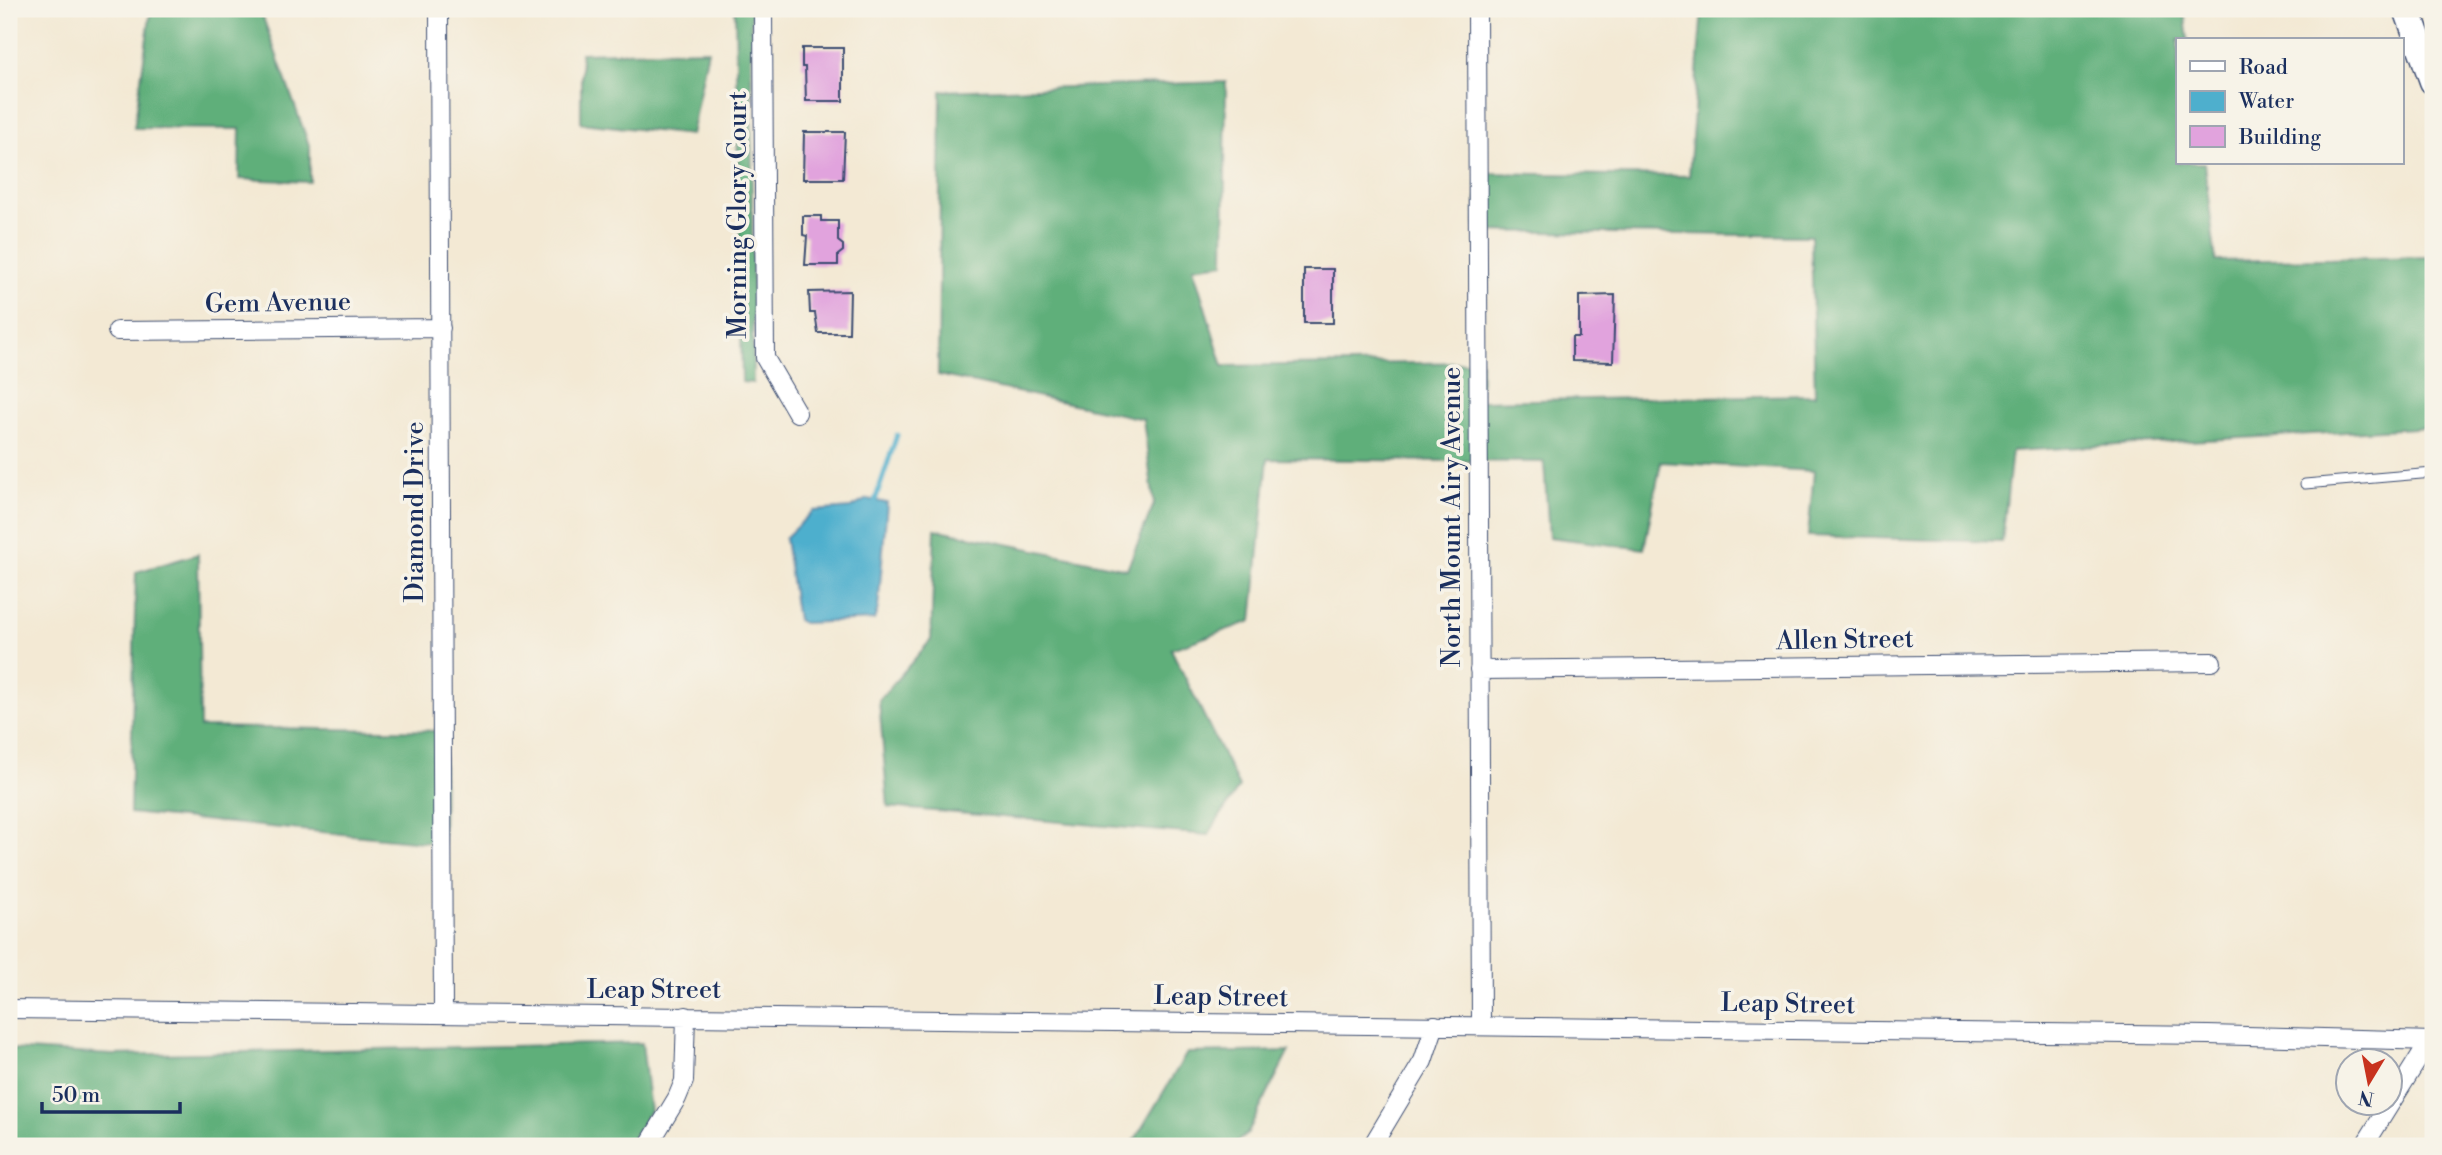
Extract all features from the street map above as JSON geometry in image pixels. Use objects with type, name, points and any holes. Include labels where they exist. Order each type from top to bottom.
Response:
[{"type":"main road","points":[[2407,9],[2433,81]]},
{"type":"street","name":"Diamond Drive","points":[[439,9],[443,1014]]},
{"type":"street","name":"Morning Glory Court","points":[[763,9],[765,358],[797,413]]},
{"type":"street","name":"North Mount Airy Avenue","points":[[1477,9],[1480,1026]]},
{"type":"street","name":"Gem Avenue","points":[[117,331],[441,328]]},
{"type":"street","name":"Allen Street","points":[[1479,670],[2212,662]]},
{"type":"street","name":"Leap Street","points":[[9,1009],[2208,1035],[2432,1041]]},
{"type":"street","points":[[648,1146],[673,1106],[684,1081],[686,1016]]},
{"type":"street","points":[[1372,1146],[1423,1061],[1435,1025]]},
{"type":"street","points":[[2364,1146],[2432,1041]]},
{"type":"lane","points":[[2305,484],[2433,473]]},
{"type":"green space","points":[[151,9],[260,9],[310,148],[310,182],[239,179],[240,129],[134,128]]},
{"type":"green space","points":[[735,9],[751,9],[753,383],[742,382]]},
{"type":"green space","points":[[1702,9],[2184,9],[2188,38],[2176,38],[2176,164],[2204,164],[2216,261],[2433,257],[2433,427],[2012,451],[2002,542],[1808,536],[1814,471],[1661,462],[1644,549],[1549,537],[1544,462],[1268,459],[1252,621],[1171,649],[1239,787],[1208,835],[888,807],[879,700],[931,640],[935,529],[1127,569],[1154,504],[1143,419],[938,375],[941,91],[1226,82],[1224,263],[1193,267],[1223,366],[1481,362],[1480,401],[1815,395],[1811,236],[1476,231],[1478,173],[1689,176]]},
{"type":"green space","points":[[708,50],[691,135],[581,123],[581,53]]},
{"type":"green space","points":[[198,554],[200,727],[444,731],[443,844],[130,813],[136,572]]},
{"type":"green space","points":[[642,1043],[650,1111],[627,1146],[9,1146],[9,1049],[113,1055]]},
{"type":"green space","points":[[1289,1051],[1247,1134],[1231,1146],[1131,1146],[1187,1053]]},
{"type":"water","points":[[867,499],[887,503],[878,608],[874,620],[803,623],[797,620],[785,538],[813,511],[851,508]]},
{"type":"building","points":[[811,9],[843,9],[843,12],[811,13]]},
{"type":"building","points":[[802,48],[843,48],[843,101],[806,101]]},
{"type":"building","points":[[804,132],[845,132],[843,179],[803,179]]},
{"type":"building","points":[[803,216],[821,216],[821,221],[838,221],[838,241],[843,245],[843,251],[838,255],[838,265],[805,265],[807,236],[803,235]]},
{"type":"building","points":[[1304,269],[1333,269],[1333,323],[1304,323]]},
{"type":"building","points":[[850,291],[849,333],[818,333],[815,313],[810,313],[809,292]]},
{"type":"building","points":[[1615,295],[1613,362],[1572,361],[1572,337],[1579,337],[1579,296]]},
{"type":"waterway","points":[[875,501],[897,435]]}]
